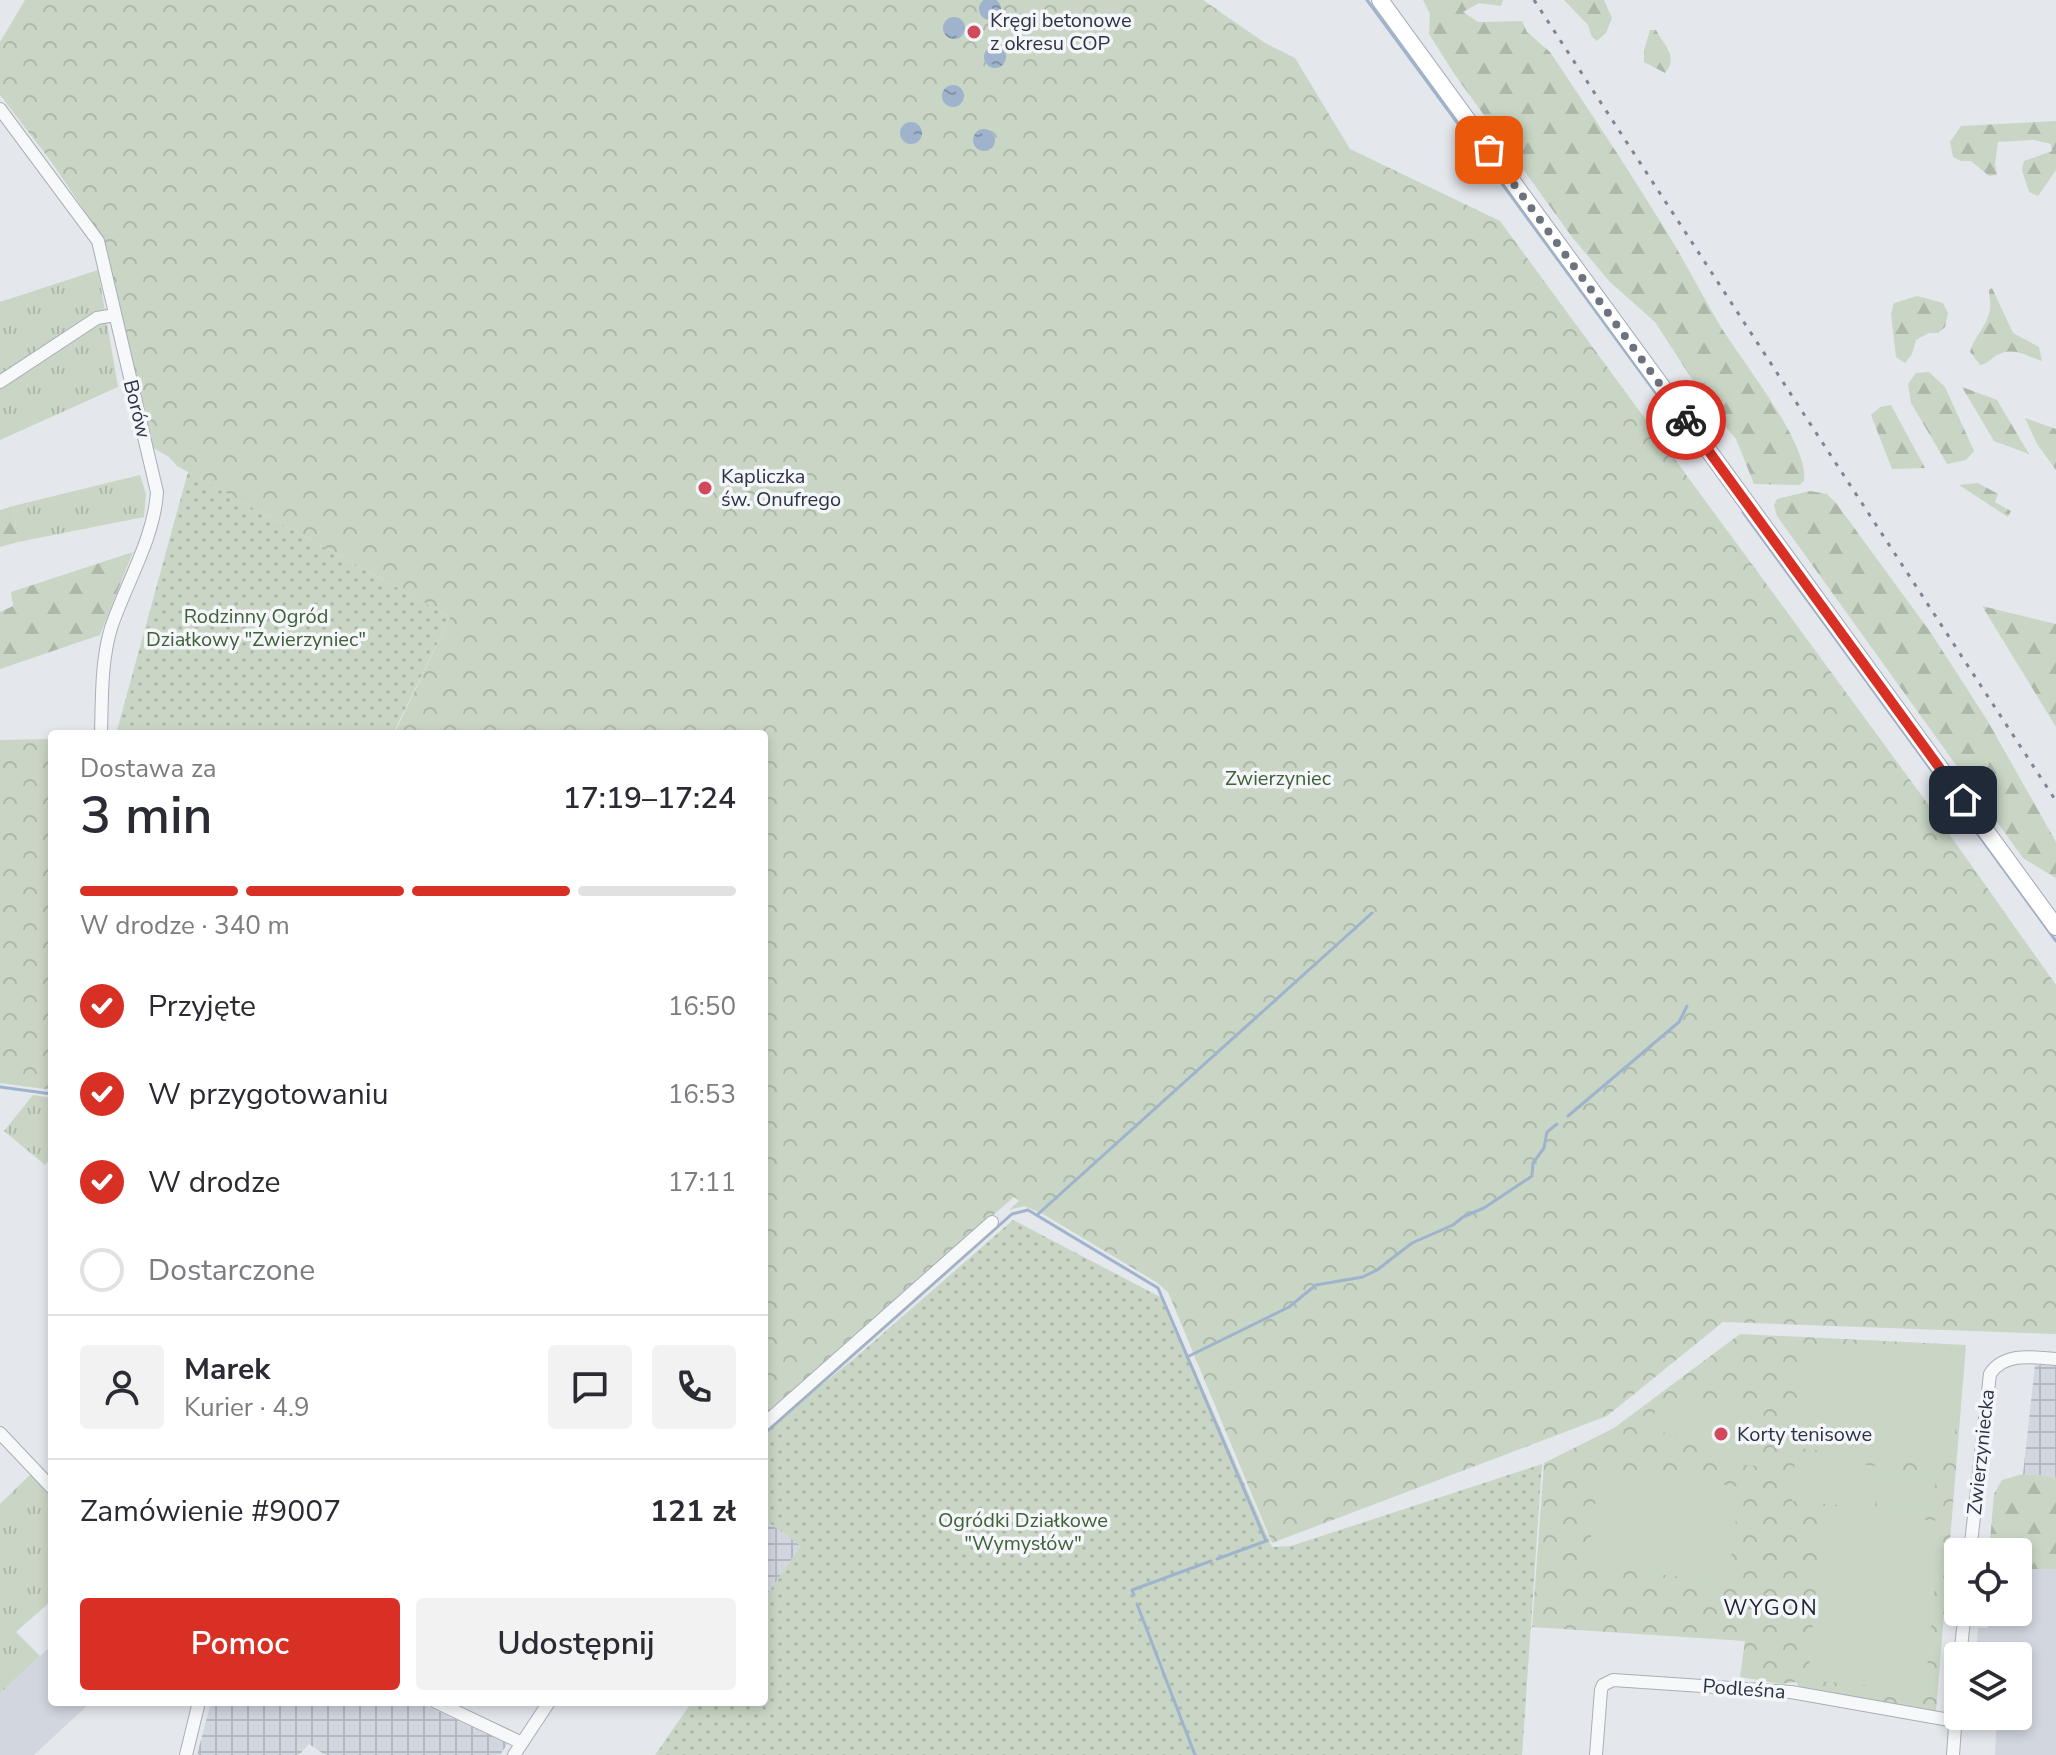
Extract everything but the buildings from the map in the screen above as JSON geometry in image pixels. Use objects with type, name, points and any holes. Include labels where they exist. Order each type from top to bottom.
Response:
[{"type":"main road","points":[[1380,0],[2056,927]]},
{"type":"street","name":"Borów","points":[[0,109],[96,237],[157,492],[150,530],[110,633],[101,730]]},
{"type":"street","points":[[0,382],[97,318],[115,315]]},
{"type":"street","points":[[768,1420],[992,1222]]},
{"type":"street","name":"Zwierzyniecka","points":[[1971,1538],[1988,1383],[1995,1366],[2006,1360],[2025,1357],[2056,1359]]},
{"type":"street","points":[[0,1433],[48,1484]]},
{"type":"street","name":"Podleśna","points":[[1596,1755],[1601,1690],[1603,1685],[1613,1680],[1791,1692],[1944,1719]]},
{"type":"street","points":[[186,1755],[198,1706]]},
{"type":"street","points":[[444,1706],[522,1743]]},
{"type":"street","points":[[514,1755],[546,1706]]},
{"type":"street","points":[[1953,1755],[1954,1730]]},
{"type":"shaded area","points":[[2035,1365],[2056,1366],[2056,1477],[2023,1474]]},
{"type":"shaded area","points":[[768,1522],[801,1546],[768,1593]]},
{"type":"shaded area","points":[[2032,1569],[2056,1569],[2056,1755],[1995,1755],[1996,1730],[2032,1730],[2032,1642],[1977,1642],[1978,1628],[2032,1626]]},
{"type":"shaded area","points":[[48,1649],[48,1706],[87,1706],[34,1755],[0,1755],[0,1693]]},
{"type":"shaded area","points":[[210,1706],[427,1706],[508,1743],[500,1755],[325,1755],[309,1744],[299,1755],[197,1755]]},
{"type":"green space","name":"Zwierzyniec","points":[[25,0],[1203,0],[1265,43],[1295,58],[1350,149],[1500,221],[1933,811],[2056,985],[2056,1334],[1723,1322],[1607,1416],[1272,1543],[1168,1292],[1043,1214],[1024,1206],[1009,1210],[1019,1201],[1014,1197],[768,1412],[768,730],[396,730],[450,617],[177,466],[169,457],[150,446],[103,238],[50,160],[0,95],[0,42]]},
{"type":"green space","points":[[1423,0],[1503,0],[1501,6],[1479,3],[1463,12],[1478,22],[1522,21],[1527,32],[1550,52],[1636,182],[1721,327],[1786,425],[1803,465],[1804,481],[1799,485],[1754,484],[1736,439],[1714,413],[1655,322],[1610,282],[1572,237],[1455,75],[1429,34],[1430,14]]},
{"type":"green space","points":[[1564,0],[1604,0],[1612,18],[1606,33],[1597,41],[1588,25]]},
{"type":"green space","points":[[1650,30],[1656,30],[1669,51],[1671,61],[1665,73],[1644,62]]},
{"type":"green space","points":[[2056,121],[2056,170],[2038,196],[2029,192],[2022,170],[2024,161],[2052,151],[2051,144],[2034,140],[1998,142],[1997,175],[1989,176],[1971,161],[1953,157],[1950,142],[1961,126]]},
{"type":"green space","points":[[98,270],[118,387],[0,440],[0,302]]},
{"type":"green space","points":[[1992,288],[2013,333],[2039,347],[2042,361],[2009,351],[1980,365],[1970,352],[1988,316],[1989,290]]},
{"type":"green space","points":[[1917,296],[1943,303],[1948,313],[1945,327],[1938,333],[1929,333],[1916,340],[1912,354],[1905,363],[1896,357],[1891,314],[1894,303]]},
{"type":"green space","points":[[1929,372],[1945,387],[1974,451],[1966,460],[1947,464],[1911,403],[1908,384],[1916,373]]},
{"type":"green space","points":[[1962,387],[1997,400],[2029,454],[1994,441]]},
{"type":"green space","points":[[1891,405],[1925,468],[1892,469],[1871,415],[1880,407]]},
{"type":"green space","points":[[2025,418],[2056,429],[2056,470],[2037,444]]},
{"type":"green space","name":"Rodzinny Ogród Działkowy \"Zwierzyniec\"","points":[[188,472],[450,617],[395,730],[117,730]]},
{"type":"green space","points":[[140,475],[146,494],[144,517],[18,542],[13,506]]},
{"type":"green space","points":[[1978,483],[1998,494],[1995,502],[2011,511],[2008,517],[1959,485]]},
{"type":"green space","points":[[1810,491],[1827,494],[1836,503],[1931,633],[1987,720],[2056,842],[2056,878],[2023,858],[1777,516],[1774,505],[1777,499]]},
{"type":"green space","points":[[13,506],[18,542],[0,547],[0,510]]},
{"type":"green space","points":[[133,552],[100,635],[0,669],[0,612],[13,606],[11,592]]},
{"type":"green space","points":[[1982,606],[2056,624],[2056,727]]},
{"type":"green space","points":[[48,739],[48,1089],[0,1083],[0,740]]},
{"type":"green space","points":[[33,1095],[48,1097],[48,1161],[45,1165],[4,1131]]},
{"type":"green space","name":"Ogródki Działkowe \"Wymysłów\"","points":[[1013,1220],[1164,1299],[1272,1547],[1291,1546],[1542,1464],[1522,1755],[655,1755],[689,1706],[768,1706],[768,1593],[801,1546],[768,1522],[768,1428],[855,1358]]},
{"type":"green space","points":[[1740,1334],[1966,1345],[1950,1538],[1944,1538],[1944,1614],[1936,1712],[1800,1688],[1796,1682],[1781,1684],[1740,1677],[1745,1641],[1532,1627],[1544,1463],[1614,1428]]},
{"type":"green space","points":[[1801,1343],[1961,1356],[1953,1461],[1793,1448]]},
{"type":"green space","name":"Korty tenisowe","points":[[1656,1400],[1764,1408],[1759,1466],[1705,1462],[1707,1436],[1653,1432]]},
{"type":"green space","points":[[1795,1459],[1878,1466],[1875,1508],[1792,1501]]},
{"type":"green space","points":[[1600,1469],[1740,1487],[1728,1583],[1587,1565]]},
{"type":"green space","points":[[33,1472],[48,1487],[48,1604],[16,1632],[40,1656],[0,1693],[0,1504]]},
{"type":"green space","points":[[1881,1472],[1936,1476],[1933,1512],[1878,1508]]},
{"type":"green space","points":[[2023,1474],[2056,1477],[2056,1569],[2032,1569],[2032,1538],[1990,1538],[1994,1494],[2002,1480]]},
{"type":"green space","points":[[1823,1511],[1941,1521],[1925,1691],[1808,1680]]},
{"type":"water","points":[[994,-1],[1000,5],[998,17],[990,20],[982,17],[979,9],[982,1]]},
{"type":"water","points":[[950,17],[958,17],[965,28],[958,39],[950,39],[943,32],[943,24]]},
{"type":"water","points":[[991,46],[999,46],[1006,57],[999,68],[991,68],[984,61],[984,53]]},
{"type":"water","points":[[949,85],[957,85],[964,96],[957,107],[949,107],[942,100],[942,92]]},
{"type":"water","points":[[907,122],[915,122],[922,133],[915,144],[907,144],[900,137],[900,129]]},
{"type":"water","points":[[980,129],[988,129],[995,140],[988,151],[980,151],[973,144],[973,136]]},
{"type":"waterway","points":[[1367,0],[1697,449]]},
{"type":"waterway","points":[[1743,512],[2056,941]]},
{"type":"waterway","points":[[1037,1215],[1372,913]]},
{"type":"waterway","points":[[1568,1116],[1679,1022],[1687,1006]]},
{"type":"waterway","points":[[0,1087],[48,1093]]},
{"type":"waterway","points":[[1187,1357],[1289,1307],[1316,1285],[1363,1277],[1377,1270],[1412,1243],[1484,1208],[1532,1176],[1533,1163],[1544,1148],[1547,1132],[1557,1124]]},
{"type":"waterway","points":[[768,1430],[1012,1214],[1028,1210],[1158,1288],[1266,1541],[1217,1559]]},
{"type":"waterway","points":[[1134,1595],[1132,1590],[1211,1561]]},
{"type":"waterway","points":[[1137,1604],[1195,1755]]},
{"type":"railway","points":[[1534,0],[2056,801]]},
{"type":"way so far","points":[[1489,150],[1686,420]]},
{"type":"place","name":"Kręgi betonowe z okresu COP","points":[[974,32]]},
{"type":"place","name":"Kapliczka św. Onufrego","points":[[705,488]]},
{"type":"place","name":"Korty tenisowe","points":[[1721,1434]]},
{"type":"district","name":"WYGON","points":[[1771,1608]]},
{"type":"route","points":[[1686,420],[1963,800]]}]
